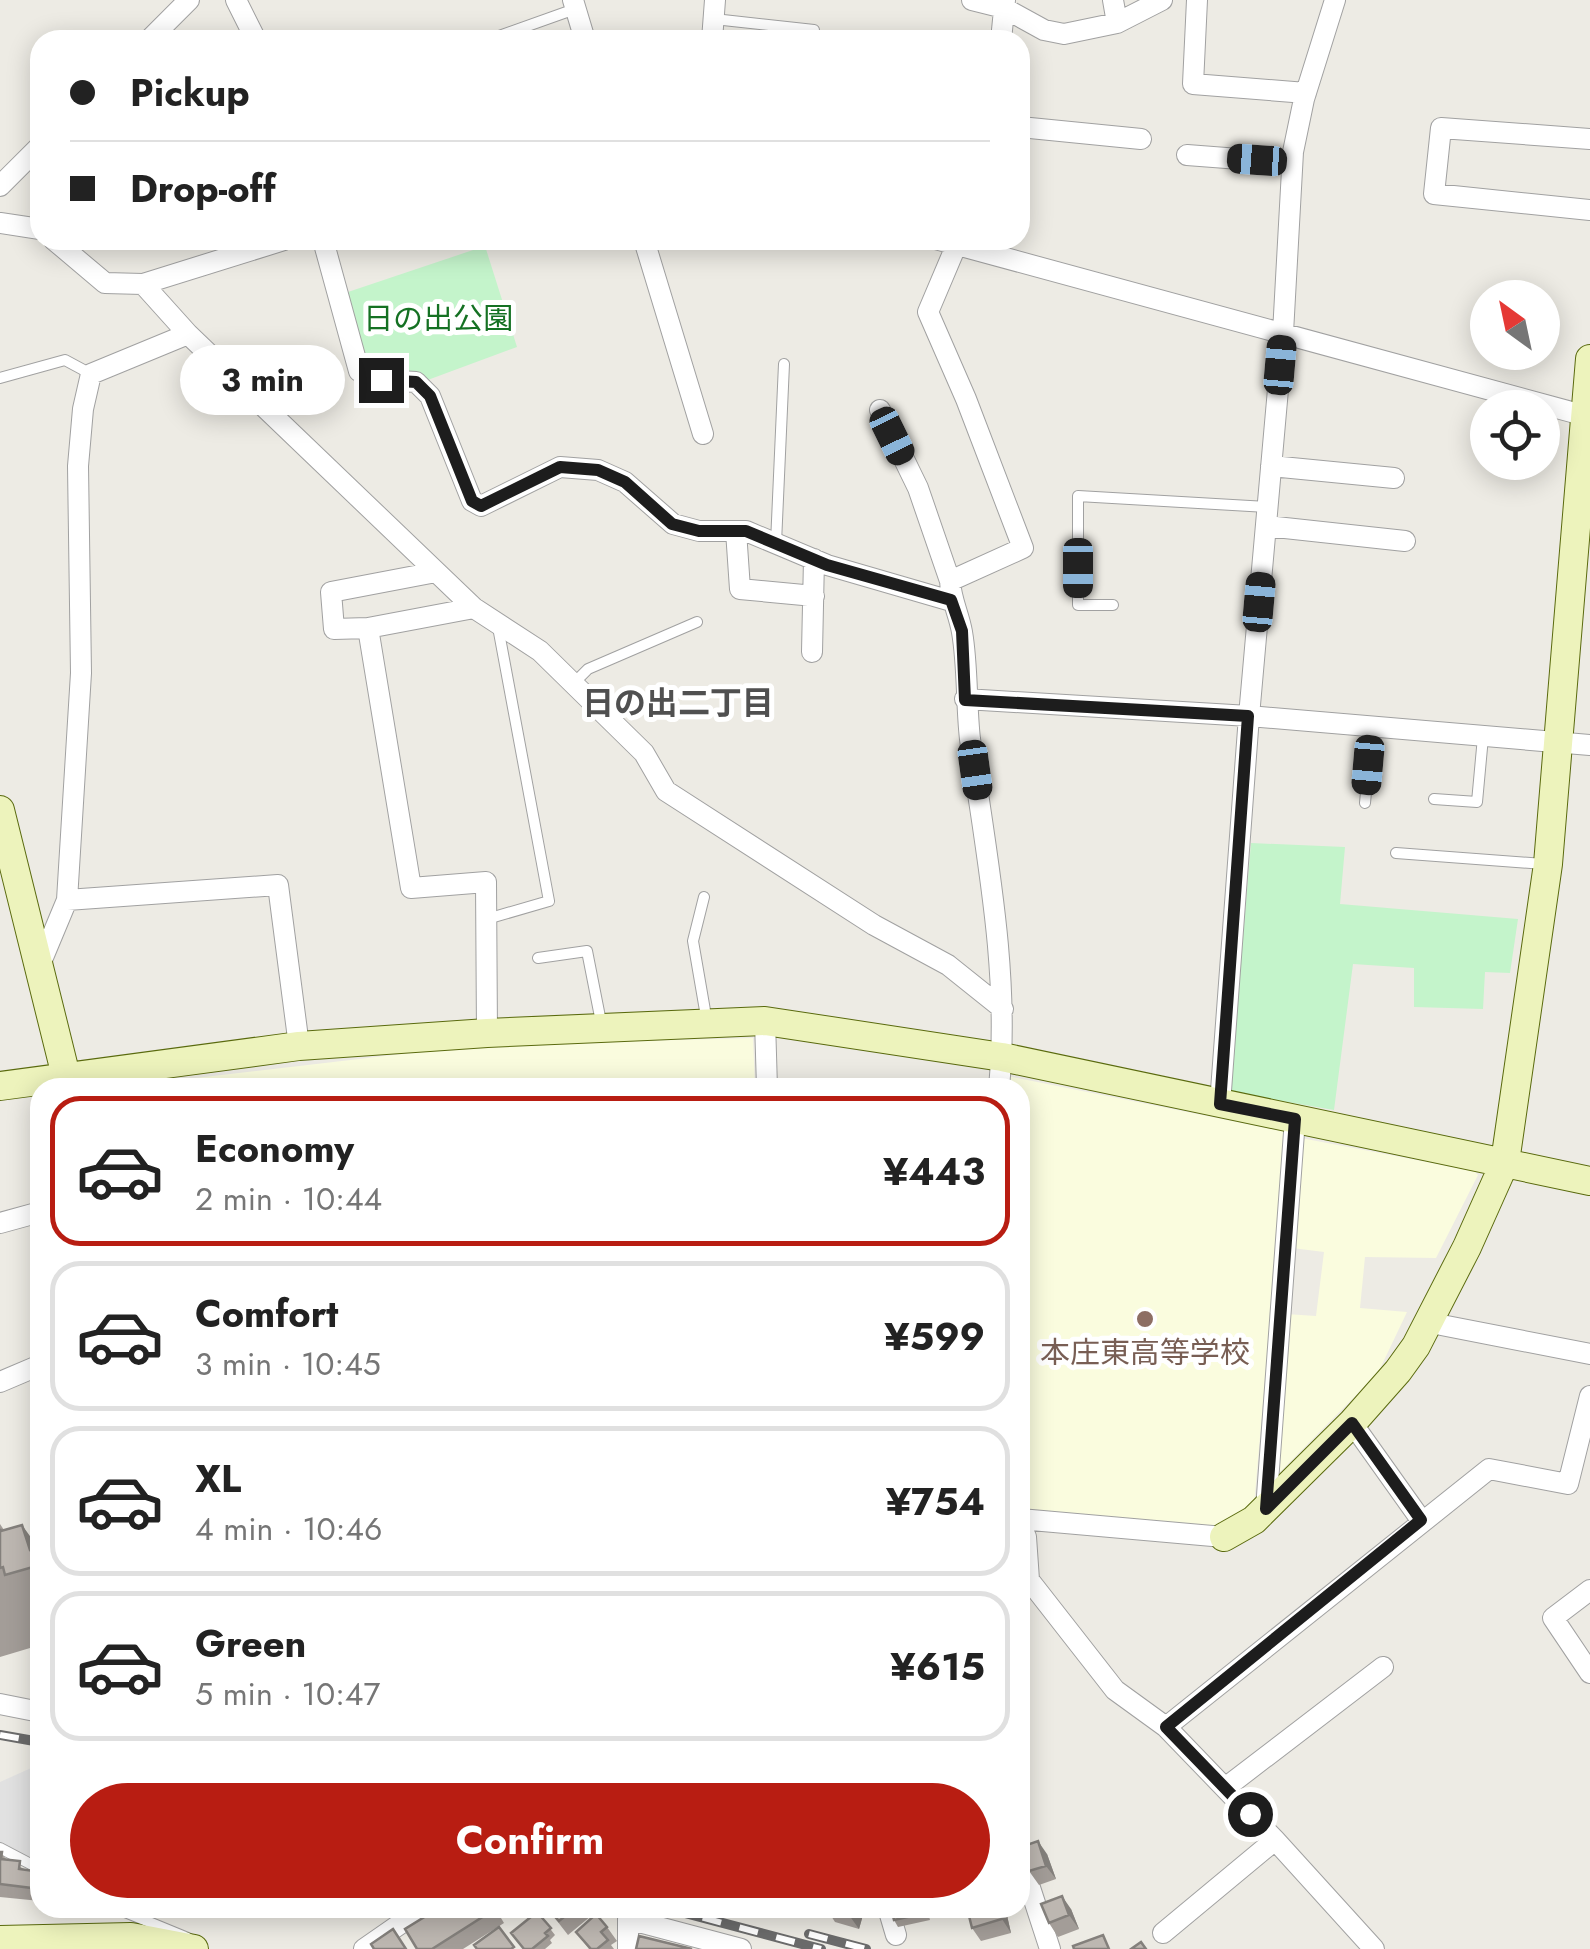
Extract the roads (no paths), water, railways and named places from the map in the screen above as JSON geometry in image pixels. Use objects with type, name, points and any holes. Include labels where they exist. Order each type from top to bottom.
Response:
[{"type":"street","points":[[158,30],[190,0]]},
{"type":"street","points":[[236,0],[251,30]]},
{"type":"street","points":[[972,0],[1004,4],[1044,30],[1064,34],[1117,22],[1162,0]]},
{"type":"street","points":[[1113,0],[1117,22]]},
{"type":"street","points":[[1197,0],[1193,84],[1306,93]]},
{"type":"street","points":[[1220,1104],[1248,716],[1284,333],[1292,163],[1306,93],[1335,0]]},
{"type":"street","points":[[574,4],[582,30]]},
{"type":"street","points":[[1002,30],[1004,4]]},
{"type":"street","points":[[1030,128],[1140,139]]},
{"type":"street","points":[[1590,139],[1441,128],[1434,194],[1590,210]]},
{"type":"street","points":[[0,186],[30,156]]},
{"type":"street","points":[[1187,156],[1292,163]]},
{"type":"street","points":[[0,223],[30,228]]},
{"type":"street","points":[[66,250],[105,284],[143,284],[252,250]]},
{"type":"street","points":[[326,250],[359,371],[381,380],[416,382],[430,396],[472,501],[481,506],[560,467],[598,470],[625,482],[672,524],[699,531],[746,531],[814,559],[951,591],[1024,548],[928,312],[945,250]]},
{"type":"street","points":[[647,250],[703,434]]},
{"type":"street","points":[[998,250],[1588,417]]},
{"type":"street","points":[[143,284],[188,334],[474,608],[540,651],[644,754],[666,791],[874,925],[948,965],[1002,1009]]},
{"type":"street","points":[[39,966],[67,900],[81,673],[78,466],[83,409],[92,374],[188,334]]},
{"type":"street","points":[[1030,1522],[1224,1538],[1254,1520],[1352,1423],[1398,1371],[1416,1346],[1467,1247],[1505,1162],[1548,864],[1590,359]]},
{"type":"street","points":[[880,410],[918,488],[962,631],[965,700],[999,946],[1000,1078]]},
{"type":"street","points":[[1272,466],[1394,478]]},
{"type":"street","points":[[1267,516],[1406,541]]},
{"type":"street","points":[[736,531],[740,589],[814,596]]},
{"type":"street","points":[[812,652],[814,559]]},
{"type":"street","points":[[436,572],[331,592],[334,629],[368,628],[474,608]]},
{"type":"street","points":[[368,628],[411,888],[486,882],[487,1033]]},
{"type":"street","points":[[965,700],[1248,716],[1590,745]]},
{"type":"street","points":[[0,810],[66,1078]]},
{"type":"street","points":[[67,900],[278,885],[299,1046]]},
{"type":"street","points":[[93,1078],[299,1046],[765,1020],[1002,1056],[1590,1181]]},
{"type":"street","points":[[765,1020],[768,1078]]},
{"type":"street","points":[[0,1086],[30,1084]]},
{"type":"street","points":[[1266,1509],[1295,1119]]},
{"type":"street","points":[[0,1223],[30,1215]]},
{"type":"street","points":[[1426,1322],[1590,1354]]},
{"type":"street","points":[[0,1382],[30,1369]]},
{"type":"street","points":[[1166,1727],[1488,1469],[1568,1484],[1590,1396]]},
{"type":"street","points":[[1352,1423],[1421,1520]]},
{"type":"street","points":[[1030,1587],[1115,1690],[1166,1727],[1374,1949]]},
{"type":"street","points":[[1590,1590],[1553,1618],[1590,1673]]},
{"type":"street","points":[[1225,1788],[1383,1667]]},
{"type":"street","points":[[0,1704],[30,1710]]},
{"type":"street","points":[[1164,1933],[1275,1840]]},
{"type":"street","points":[[1030,1888],[1050,1949]]},
{"type":"street","points":[[364,1949],[410,1918]]},
{"type":"street","points":[[628,1949],[628,1918],[741,1949]]},
{"type":"street","points":[[891,1918],[896,1935]]},
{"type":"street","points":[[6,1938],[131,1937],[194,1949]]},
{"type":"lane","points":[[512,30],[574,4]]},
{"type":"lane","points":[[714,20],[814,30]]},
{"type":"lane","points":[[0,378],[65,360],[92,374]]},
{"type":"lane","points":[[776,544],[784,364]]},
{"type":"lane","points":[[1113,604],[1078,605],[1078,496],[1267,516]]},
{"type":"lane","points":[[574,684],[588,669],[698,622]]},
{"type":"lane","points":[[486,920],[549,902],[498,624]]},
{"type":"lane","points":[[1365,803],[1372,726]]},
{"type":"lane","points":[[1434,799],[1477,802],[1483,736]]},
{"type":"lane","points":[[1396,852],[1548,864]]},
{"type":"lane","points":[[704,897],[693,942],[707,1023]]},
{"type":"lane","points":[[538,958],[586,951],[602,1028]]},
{"type":"lane","points":[[0,1848],[30,1863]]},
{"type":"lane","points":[[141,1918],[181,1933],[202,1949]]},
{"type":"railway","points":[[0,1735],[30,1740]]},
{"type":"railway","points":[[704,1918],[821,1949]]},
{"type":"railway","points":[[809,1934],[866,1949]]},
{"type":"place","name":"本庄東高等学校","points":[[1145,1319]]},
{"type":"district","name":"日の出二丁目","points":[[678,703]]},
{"type":"park label","name":"日の出公園","points":[[438,319]]}]
